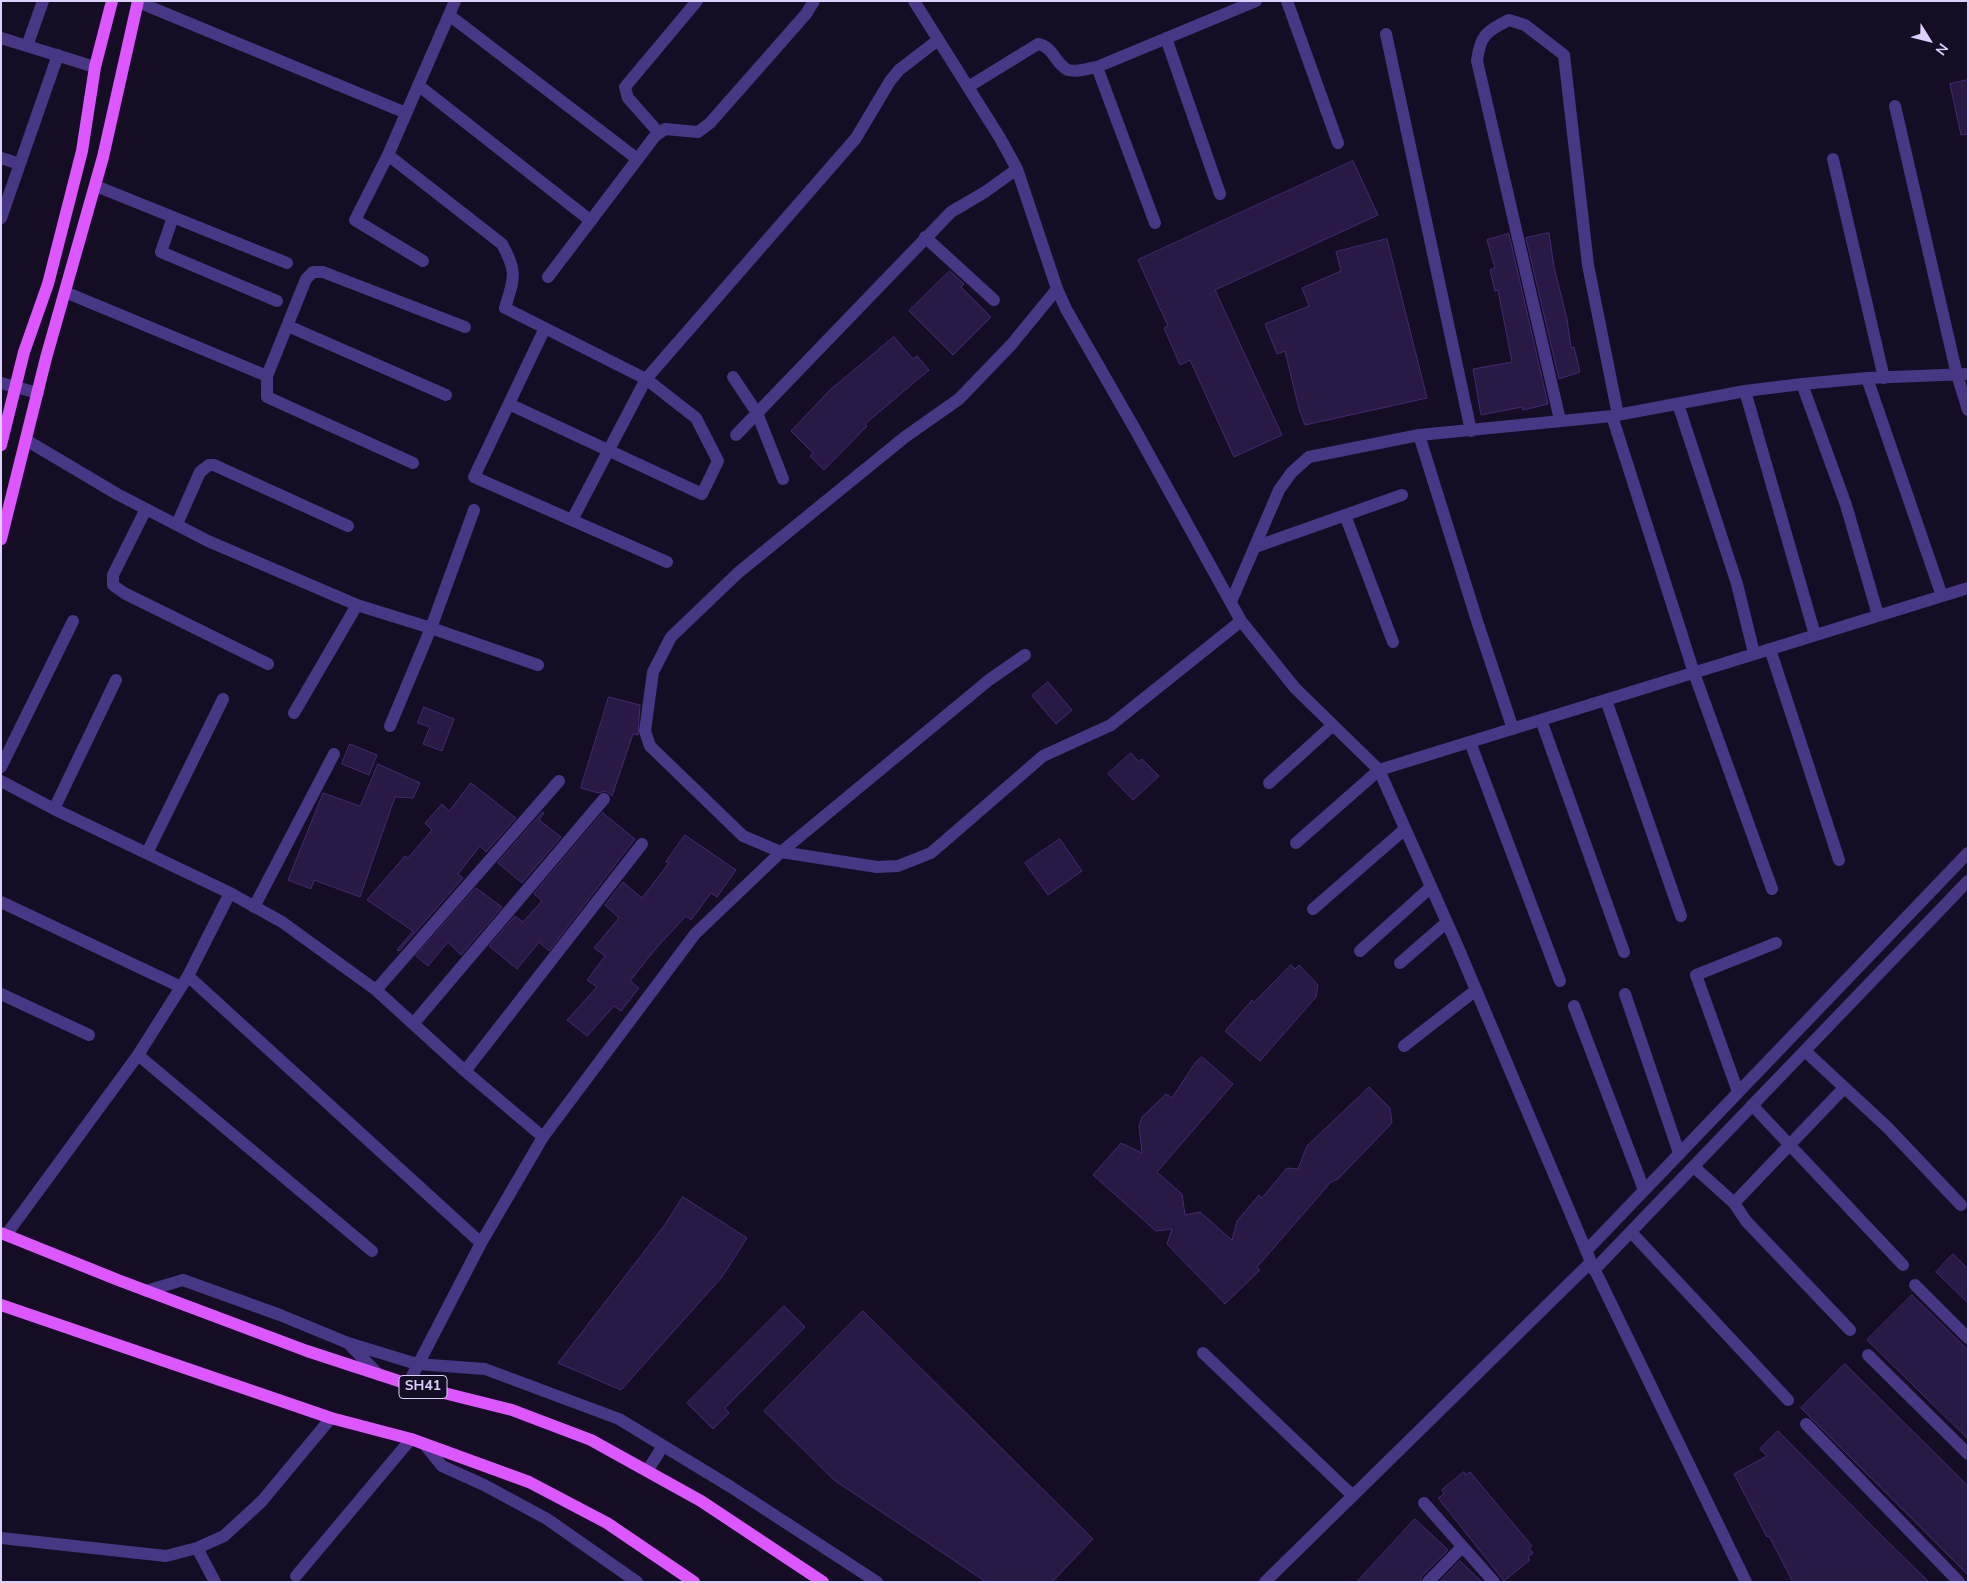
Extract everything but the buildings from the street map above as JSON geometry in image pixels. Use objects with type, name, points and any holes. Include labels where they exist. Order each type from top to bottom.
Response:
[{"type":"main road","points":[[1,445],[24,352],[48,284],[82,151],[95,67],[112,1]]},
{"type":"main road","points":[[1,539],[38,393],[96,186],[138,2]]},
{"type":"main road","name":"SH41","points":[[4,1234],[146,1291],[307,1351],[408,1384],[512,1410],[591,1440],[701,1501],[823,1582]]},
{"type":"main road","points":[[1,1304],[331,1418],[425,1444],[529,1482],[607,1523],[694,1582]]},
{"type":"street","points":[[27,46],[43,1]]},
{"type":"street","points":[[423,261],[355,220],[388,155],[455,1]]},
{"type":"street","points":[[548,277],[636,158],[659,133],[665,129],[698,132],[704,128],[806,14],[814,1]]},
{"type":"street","points":[[914,1],[1017,169],[1057,289],[1066,309],[1241,621],[1295,688],[1379,770],[1476,990],[1591,1261],[1746,1582]]},
{"type":"street","points":[[968,87],[1038,44],[1050,48],[1068,70],[1097,67],[1256,1]]},
{"type":"street","points":[[1287,1],[1338,143]]},
{"type":"street","points":[[138,2],[406,113]]},
{"type":"street","points":[[659,133],[628,98],[625,87],[689,4]]},
{"type":"street","points":[[449,15],[636,158]]},
{"type":"street","points":[[1560,420],[1477,61],[1479,43],[1491,29],[1509,20],[1525,25],[1564,55],[1588,265],[1615,415],[1694,673],[1772,889]]},
{"type":"street","points":[[1386,34],[1471,431]]},
{"type":"street","points":[[1,38],[95,67]]},
{"type":"street","points":[[1166,38],[1220,194]]},
{"type":"street","points":[[572,520],[610,451],[646,379],[856,138],[890,81],[899,70],[938,40]]},
{"type":"street","points":[[1,218],[58,55]]},
{"type":"street","points":[[1097,67],[1155,223]]},
{"type":"street","points":[[418,85],[591,221]]},
{"type":"street","points":[[1895,106],[1962,375],[1968,410]]},
{"type":"street","points":[[388,155],[502,244],[511,259],[515,276],[505,308],[646,379],[696,418],[718,461],[702,494],[509,404]]},
{"type":"street","points":[[1,158],[20,164]]},
{"type":"street","points":[[1832,159],[1884,378]]},
{"type":"street","points":[[736,436],[951,212],[985,192],[1017,169]]},
{"type":"street","points":[[96,186],[287,263]]},
{"type":"street","points":[[173,217],[161,252],[277,301]]},
{"type":"street","points":[[925,237],[994,300]]},
{"type":"street","points":[[413,463],[267,397],[267,376],[306,279],[313,272],[323,272],[465,327]]},
{"type":"street","points":[[1057,289],[1011,345],[959,399],[905,437],[739,572],[671,638],[653,672],[645,731],[650,746],[743,836],[781,852],[877,867],[898,866],[917,860],[930,853],[1043,756],[1111,724],[1241,621]]},
{"type":"street","points":[[66,292],[267,376]]},
{"type":"street","points":[[288,326],[446,394]]},
{"type":"street","points":[[545,328],[474,477],[667,562]]},
{"type":"street","points":[[1231,602],[1279,490],[1292,472],[1309,457],[1419,435],[1615,415],[1802,384],[1867,378],[1962,375]]},
{"type":"street","points":[[734,376],[757,413],[782,479]]},
{"type":"street","points":[[1867,378],[1942,596]]},
{"type":"street","points":[[1,383],[38,393]]},
{"type":"street","points":[[1802,384],[1846,505],[1878,616]]},
{"type":"street","points":[[1746,392],[1814,635]]},
{"type":"street","points":[[1678,404],[1737,584],[1754,653]]},
{"type":"street","points":[[1419,435],[1513,729]]},
{"type":"street","points":[[26,440],[208,541],[357,605],[538,665]]},
{"type":"street","points":[[177,524],[200,472],[209,465],[214,465],[348,526]]},
{"type":"street","points":[[1255,546],[1402,495]]},
{"type":"street","points":[[146,508],[113,575],[113,585],[124,593],[268,664]]},
{"type":"street","points":[[390,726],[431,628],[474,510]]},
{"type":"street","points":[[1345,514],[1393,642]]},
{"type":"street","points":[[1296,843],[1379,770],[1968,588]]},
{"type":"street","points":[[294,713],[357,605]]},
{"type":"street","points":[[1,767],[73,621]]},
{"type":"street","points":[[1770,649],[1840,860]]},
{"type":"street","points":[[408,1384],[481,1243],[543,1137],[695,934],[781,852],[989,680],[1025,655]]},
{"type":"street","points":[[54,809],[116,680]]},
{"type":"street","points":[[147,853],[223,699]]},
{"type":"street","points":[[1606,700],[1681,916]]},
{"type":"street","points":[[1541,720],[1624,952]]},
{"type":"street","points":[[1269,784],[1333,725]]},
{"type":"street","points":[[1470,742],[1560,981]]},
{"type":"street","points":[[254,907],[334,754]]},
{"type":"street","points":[[1,781],[54,809],[230,893],[282,922],[376,990],[465,1071],[543,1137]]},
{"type":"street","points":[[376,990],[559,781]]},
{"type":"street","points":[[413,1024],[604,799]]},
{"type":"street","points":[[1313,909],[1405,829]]},
{"type":"street","points":[[465,1071],[642,844]]},
{"type":"street","points":[[1591,1261],[1644,1190],[1968,853]]},
{"type":"street","points":[[1265,1582],[1591,1261],[1631,1232],[1968,881]]},
{"type":"street","points":[[1360,950],[1431,887]]},
{"type":"street","points":[[4,1234],[138,1055],[188,976],[230,893]]},
{"type":"street","points":[[1,902],[181,987]]},
{"type":"street","points":[[1400,963],[1446,922]]},
{"type":"street","points":[[1738,1092],[1696,975],[1776,943]]},
{"type":"street","points":[[188,976],[481,1243]]},
{"type":"street","points":[[1404,1046],[1476,990]]},
{"type":"street","points":[[1,994],[89,1035]]},
{"type":"street","points":[[1625,994],[1679,1153]]},
{"type":"street","points":[[1574,1006],[1644,1190]]},
{"type":"street","points":[[1805,1051],[1887,1127],[1961,1204]]},
{"type":"street","points":[[138,1055],[372,1251]]},
{"type":"street","points":[[1734,1202],[1844,1088]]},
{"type":"street","points":[[1752,1106],[1902,1265]]},
{"type":"street","points":[[1694,1167],[1734,1202],[1746,1221],[1850,1330]]},
{"type":"street","points":[[1631,1232],[1788,1400]]},
{"type":"street","points":[[146,1291],[183,1280],[280,1315],[348,1343],[417,1364],[485,1369],[619,1419],[827,1548],[876,1582]]},
{"type":"street","points":[[1915,1285],[1968,1338]]},
{"type":"street","points":[[348,1343],[379,1375]]},
{"type":"street","points":[[1203,1353],[1352,1495]]},
{"type":"street","points":[[1868,1355],[1968,1454]]},
{"type":"street","points":[[1,1538],[166,1556],[197,1548],[224,1536],[262,1501],[331,1418]]},
{"type":"street","points":[[1806,1424],[1959,1582]]},
{"type":"street","points":[[296,1576],[411,1440]]},
{"type":"street","points":[[425,1444],[442,1466],[484,1485],[547,1519],[637,1582]]},
{"type":"street","points":[[647,1471],[664,1446]]},
{"type":"street","points":[[1424,1503],[1494,1582]]},
{"type":"street","points":[[1428,1582],[1462,1547]]},
{"type":"street","points":[[197,1548],[215,1582]]}]
